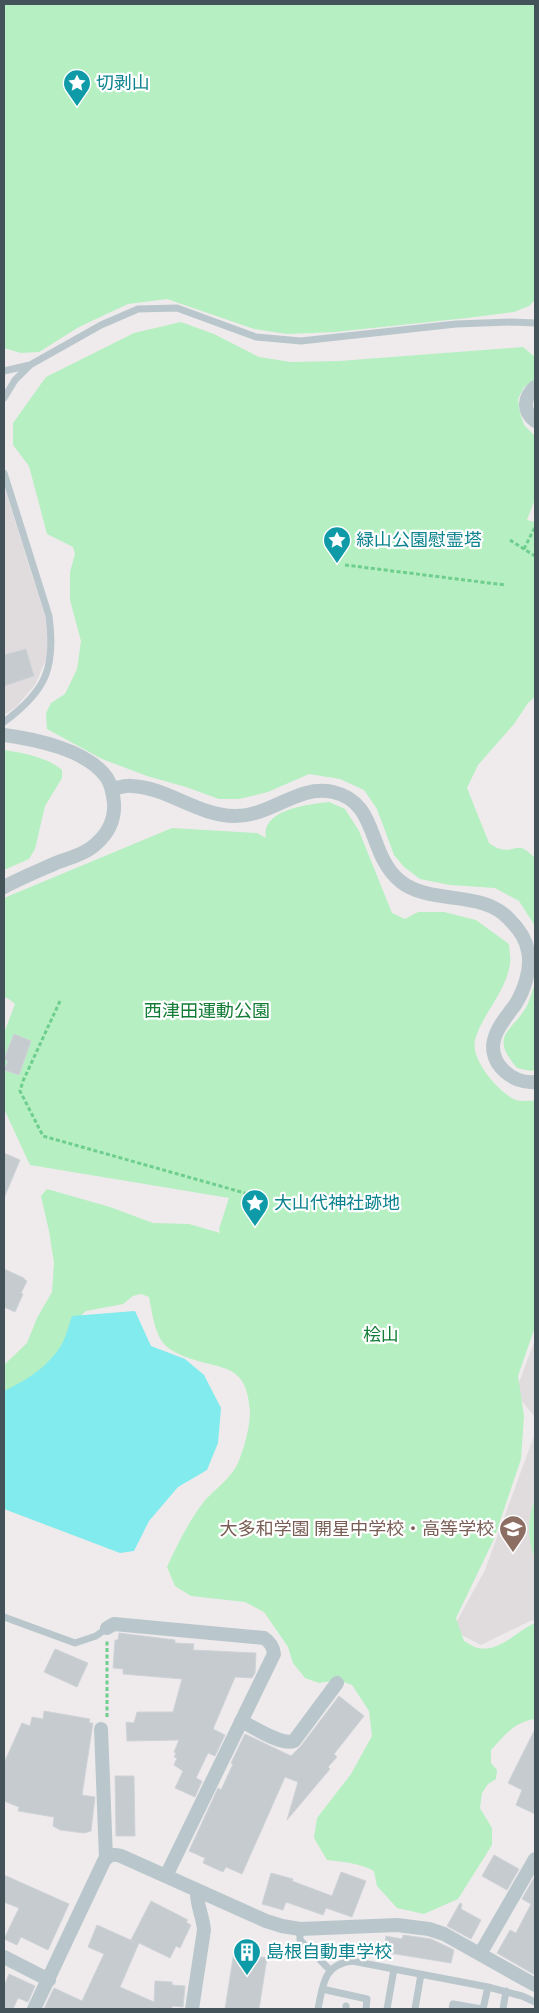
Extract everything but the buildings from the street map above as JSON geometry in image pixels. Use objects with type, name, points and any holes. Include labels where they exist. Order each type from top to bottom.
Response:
[{"type":"street","points":[[535,388],[527,396],[525,404],[526,412],[535,421]]},
{"type":"street","points":[[4,735],[40,741],[78,756],[95,766],[106,777],[112,789],[114,811],[107,832],[95,845],[80,854],[4,887]]},
{"type":"street","points":[[112,789],[128,786],[141,787],[190,806],[234,816],[251,815],[265,811],[299,794],[316,791],[332,792],[358,804],[364,812],[380,856],[388,870],[402,882],[416,890],[479,902],[490,907],[504,914],[522,937],[528,951],[527,976],[520,996],[497,1031],[492,1048],[498,1064],[505,1072],[521,1081],[535,1082]]},
{"type":"street","points":[[107,1628],[114,1624],[264,1638],[270,1642],[274,1654],[166,1876]]},
{"type":"street","points":[[242,1721],[285,1743],[294,1742],[337,1682]]},
{"type":"street","points":[[34,2009],[106,1858],[104,1724]]},
{"type":"street","points":[[106,1858],[111,1854],[121,1856],[266,1922],[282,1926],[300,1928],[397,1925],[429,1929],[444,1934],[535,1985]]},
{"type":"street","points":[[480,1954],[535,1859]]},
{"type":"street","points":[[192,2009],[204,1930],[204,1918],[196,1898],[197,1890]]},
{"type":"street","points":[[4,1957],[49,1980]]},
{"type":"lane","points":[[4,398],[15,380],[30,365],[101,325],[138,309],[177,308],[256,337],[301,341],[456,324],[535,323]]},
{"type":"lane","points":[[4,371],[30,365]]},
{"type":"lane","points":[[4,473],[49,616],[52,639],[50,660],[44,679],[35,695],[4,722]]},
{"type":"lane","points":[[4,1617],[75,1643],[96,1636],[107,1628]]},
{"type":"lane","points":[[300,1928],[300,1940],[330,1970]]},
{"type":"lane","points":[[318,2009],[322,1989],[330,1970],[343,1962],[352,1961],[488,1987],[535,2002]]},
{"type":"lane","points":[[387,2009],[394,1969]]},
{"type":"lane","points":[[415,2009],[422,1974]]},
{"type":"lane","points":[[452,2009],[453,2004],[482,2009],[488,1987]]},
{"type":"lane","points":[[322,1989],[367,1999],[366,2009]]},
{"type":"lane","points":[[503,2009],[506,1992]]},
{"type":"path","points":[[524,549],[535,527]]},
{"type":"path","points":[[510,540],[535,556]]},
{"type":"path","points":[[345,565],[505,585]]},
{"type":"path","points":[[60,1001],[20,1091],[43,1136],[259,1197],[257,1220]]},
{"type":"path","points":[[104,1724],[107,1628]]},
{"type":"shaded area","points":[[4,486],[47,622],[48,640],[47,657],[35,685],[16,707],[4,715]]},
{"type":"shaded area","points":[[535,1340],[535,1417],[515,1393]]},
{"type":"shaded area","name":"大多和学園 開星中学校・高等学校","points":[[535,1433],[535,1622],[532,1620],[481,1645],[452,1630],[485,1570]]},
{"type":"green space","points":[[4,4],[535,4],[535,300],[529,306],[514,312],[335,332],[287,334],[254,329],[167,299],[128,304],[79,327],[39,352],[21,353],[4,348]]},
{"type":"green space","points":[[181,322],[214,334],[259,357],[291,362],[339,361],[523,347],[535,357],[535,381],[524,387],[518,399],[524,425],[535,436],[535,499],[527,520],[535,522],[535,697],[528,703],[514,724],[478,765],[467,788],[489,843],[500,849],[524,849],[535,858],[535,926],[519,901],[495,888],[450,885],[420,879],[404,867],[394,855],[377,809],[364,790],[340,779],[309,774],[268,792],[239,799],[219,799],[147,776],[102,759],[47,729],[46,713],[51,703],[65,694],[77,669],[81,641],[70,600],[70,572],[75,554],[73,547],[47,534],[29,466],[13,445],[13,423],[46,377],[134,333]]},
{"type":"green space","points":[[4,750],[27,754],[49,762],[62,770],[62,778],[45,806],[35,849],[29,859],[4,870]]},
{"type":"green space","name":"桧山","points":[[329,802],[345,809],[359,831],[392,913],[405,919],[418,912],[444,912],[476,920],[509,944],[510,961],[508,973],[478,1030],[475,1048],[481,1065],[494,1083],[516,1100],[535,1101],[535,1327],[518,1376],[524,1416],[521,1459],[494,1539],[456,1618],[464,1641],[476,1647],[486,1649],[501,1644],[535,1623],[535,1719],[516,1726],[491,1750],[491,1763],[497,1770],[496,1779],[488,1784],[482,1793],[480,1808],[492,1828],[492,1845],[458,1899],[424,1914],[397,1908],[377,1886],[374,1871],[345,1862],[327,1860],[314,1838],[317,1818],[351,1774],[372,1736],[369,1711],[352,1685],[338,1680],[319,1683],[305,1678],[293,1663],[288,1647],[264,1612],[245,1602],[191,1596],[175,1586],[167,1567],[197,1511],[206,1499],[233,1472],[241,1455],[250,1412],[248,1395],[237,1375],[229,1370],[183,1356],[166,1346],[156,1328],[149,1297],[141,1294],[133,1296],[123,1304],[86,1311],[76,1320],[58,1357],[4,1395],[4,1365],[27,1343],[37,1318],[52,1292],[54,1263],[41,1196],[47,1189],[110,1207],[153,1223],[189,1224],[220,1233],[219,1229],[229,1198],[30,1165],[4,1109],[4,1033],[15,1004],[4,997],[4,898],[172,828],[257,833],[266,838],[266,828],[271,820],[279,814],[311,804]]},
{"type":"green space","points":[[535,984],[535,1070],[531,1071],[517,1068],[504,1048],[504,1041],[509,1029],[527,1006]]},
{"type":"green space","points":[[535,1499],[535,1559],[530,1544],[529,1529],[530,1514]]},
{"type":"water","points":[[135,1311],[151,1346],[185,1359],[204,1375],[221,1408],[218,1443],[207,1470],[178,1487],[149,1521],[134,1551],[120,1553],[4,1509],[4,1391],[30,1377],[52,1358],[66,1336],[72,1316]]},
{"type":"place","name":"切剥山","points":[[77,107]]},
{"type":"place","name":"緑山公園慰霊塔","points":[[337,564]]},
{"type":"place","name":"大山代神社跡地","points":[[255,1227]]},
{"type":"place","name":"大多和学園 開星中学校・高等学校","points":[[513,1553]]},
{"type":"place","name":"島根自動車学校","points":[[247,1976]]},
{"type":"park label","name":"西津田運動公園","points":[[207,1011]]}]
